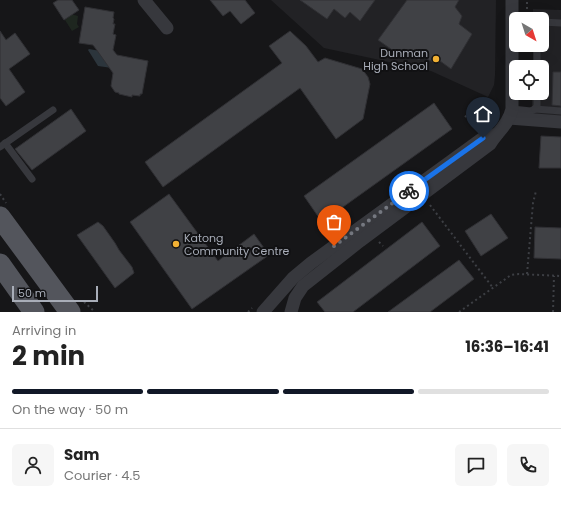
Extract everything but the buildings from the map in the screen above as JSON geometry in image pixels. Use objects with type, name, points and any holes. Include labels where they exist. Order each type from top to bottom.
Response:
[{"type":"main road","points":[[0,217],[70,312]]},
{"type":"main road","points":[[0,264],[34,312]]},
{"type":"street","points":[[144,0],[167,28]]},
{"type":"street","points":[[512,0],[513,12]]},
{"type":"street","points":[[263,312],[293,278],[317,258],[490,132],[505,126],[510,113],[513,52]]},
{"type":"street","points":[[510,113],[561,122]]},
{"type":"street","points":[[291,312],[295,298],[304,286],[360,241],[490,144],[490,132]]},
{"type":"lane","points":[[549,22],[561,23]]},
{"type":"lane","points":[[535,109],[536,100]]},
{"type":"lane","points":[[510,113],[531,111],[535,109],[561,111]]},
{"type":"lane","points":[[32,179],[3,145],[53,110]]},
{"type":"path","points":[[527,0],[527,12]]},
{"type":"path","points":[[465,116],[469,113],[490,132]]},
{"type":"path","points":[[527,274],[533,203],[536,191]]},
{"type":"path","points":[[430,205],[492,288]]},
{"type":"path","points":[[459,312],[511,275],[527,274],[561,276]]},
{"type":"path","points":[[553,312],[554,276]]},
{"type":"shaded area","name":"Dunman High School","points":[[271,0],[496,0],[494,85],[488,97],[431,71],[324,48]]},
{"type":"shaded area","points":[[533,9],[561,10],[561,117],[532,116],[532,100],[549,100],[549,60],[533,60],[533,52],[549,52],[549,12],[533,12]]},
{"type":"shaded area","points":[[71,14],[78,16],[77,24],[79,27],[72,31],[65,20]]},
{"type":"shaded area","points":[[88,50],[106,52],[112,68],[98,66]]},
{"type":"way so far","points":[[334,246],[409,191]]},
{"type":"place","name":"Dunman High School","points":[[436,59]]},
{"type":"place","name":"Katong Community Centre","points":[[176,244]]},
{"type":"route","points":[[409,191],[483,138]]}]
